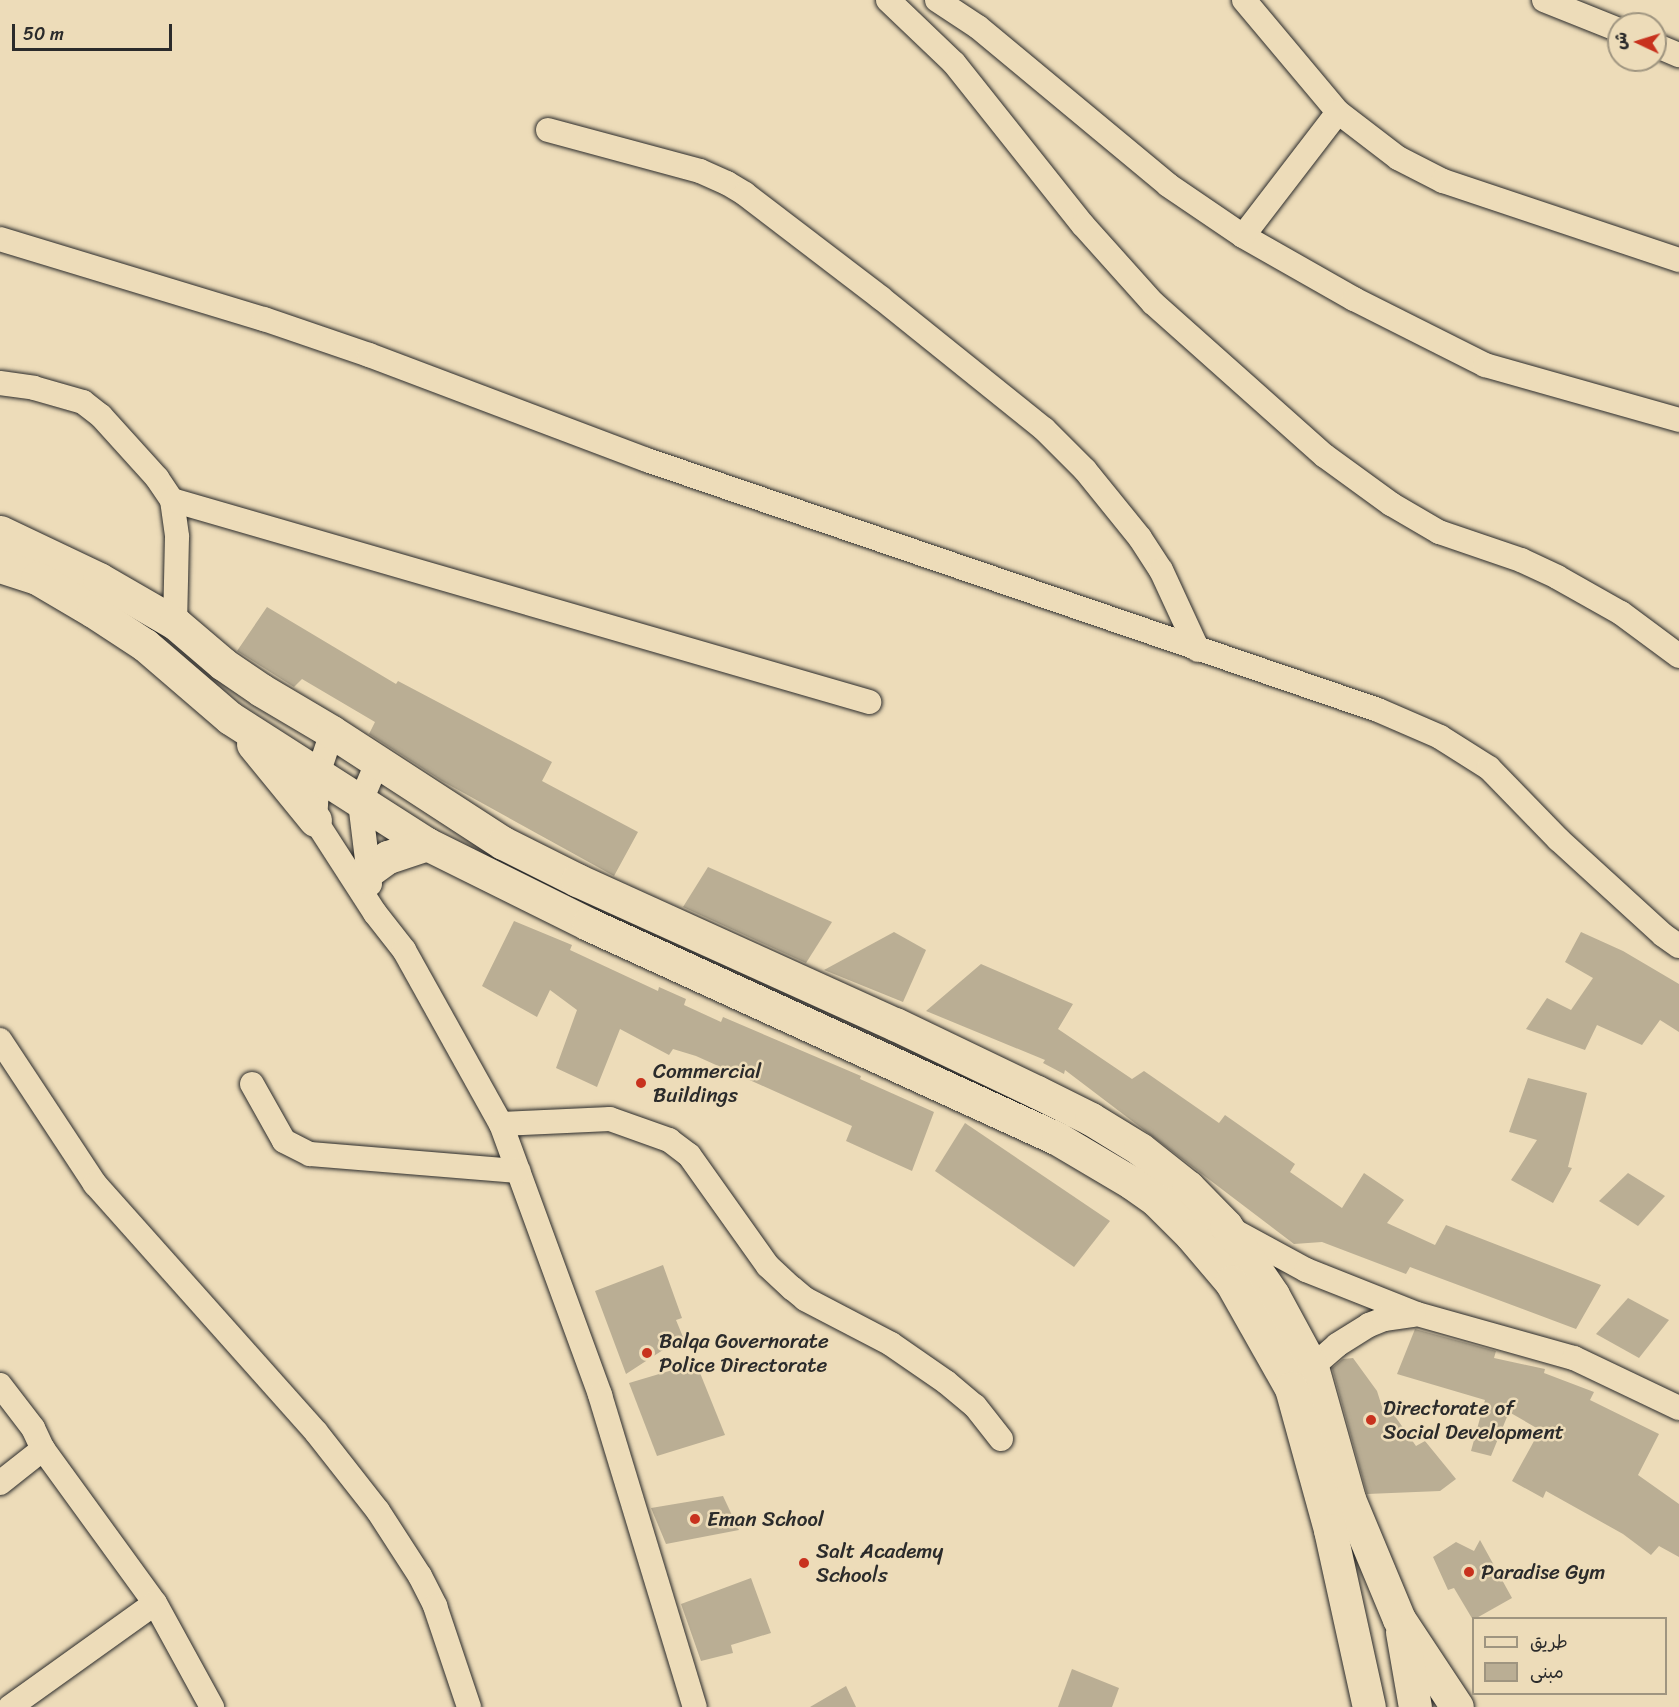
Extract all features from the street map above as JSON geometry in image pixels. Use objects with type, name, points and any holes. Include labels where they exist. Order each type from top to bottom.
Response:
[{"type":"main road","points":[[0,532],[99,579],[175,623],[223,664],[502,843],[577,880],[896,1024],[1091,1119],[1148,1155],[1188,1187],[1226,1226],[1253,1262],[1312,1367],[1349,1500],[1399,1619],[1457,1707]]},
{"type":"main road","points":[[0,566],[37,578],[145,645],[230,718],[427,844],[588,924],[1058,1139],[1156,1200],[1191,1235],[1231,1282],[1291,1388],[1330,1530],[1369,1707]]},
{"type":"main road","points":[[230,718],[315,820]]},
{"type":"main road","points":[[367,872],[388,857],[427,844]]},
{"type":"main road","points":[[1399,1619],[1415,1707]]},
{"type":"street","points":[[888,0],[954,63],[1083,225],[1153,303],[1325,456],[1391,504],[1439,532],[1521,560],[1557,577],[1621,613],[1679,656]]},
{"type":"street","points":[[937,0],[978,27],[1168,185],[1243,236],[1354,299],[1485,365],[1679,420]]},
{"type":"street","points":[[1244,0],[1338,112],[1398,158],[1443,181],[1679,260]]},
{"type":"street","points":[[1544,0],[1607,25]]},
{"type":"street","points":[[1243,236],[1338,112]]},
{"type":"street","points":[[548,130],[700,171],[745,194],[1044,429],[1085,470],[1140,538],[1161,570],[1198,650]]},
{"type":"street","points":[[0,239],[120,274],[369,355],[647,460],[1378,710],[1440,737],[1490,768],[1558,839],[1663,935],[1679,946]]},
{"type":"street","points":[[0,383],[34,388],[83,402],[101,416],[157,478],[172,500],[177,537],[175,623]]},
{"type":"street","points":[[172,500],[869,702]]},
{"type":"street","points":[[332,732],[318,774],[315,820],[375,913],[404,950],[501,1124],[600,1395],[695,1707]]},
{"type":"street","points":[[375,913],[367,872],[360,803],[377,763]]},
{"type":"street","points":[[0,1040],[95,1185],[316,1432],[378,1511],[420,1576],[435,1606],[469,1707]]},
{"type":"street","points":[[252,1084],[284,1141],[310,1154],[518,1171]]},
{"type":"street","points":[[501,1124],[610,1119],[669,1140],[689,1155],[768,1266],[792,1288],[805,1299],[891,1344],[946,1382],[975,1406],[1001,1439]]},
{"type":"street","points":[[1226,1226],[1306,1270],[1417,1314],[1574,1358],[1679,1408]]},
{"type":"street","points":[[1312,1367],[1337,1346],[1369,1325],[1384,1319],[1417,1314]]},
{"type":"street","points":[[0,1385],[33,1428],[43,1449],[155,1604],[212,1707]]},
{"type":"street","points":[[0,1483],[43,1449]]},
{"type":"street","points":[[10,1707],[155,1604]]},
{"type":"building","points":[[267,607],[396,684],[398,681],[552,762],[542,781],[638,832],[614,876],[442,781],[369,734],[375,722],[302,679],[294,687],[237,651]]},
{"type":"building","points":[[708,867],[832,922],[806,963],[683,907]]},
{"type":"building","points":[[514,921],[572,945],[570,950],[658,991],[659,987],[686,999],[684,1005],[721,1022],[723,1017],[861,1076],[860,1079],[934,1112],[912,1171],[846,1141],[852,1126],[696,1056],[673,1049],[669,1055],[620,1029],[597,1087],[556,1068],[577,1010],[550,990],[537,1017],[482,986]]},
{"type":"building","points":[[894,932],[926,950],[903,1002],[824,970]]},
{"type":"building","points":[[1581,932],[1623,951],[1679,984],[1679,1032],[1660,1020],[1642,1045],[1597,1025],[1585,1050],[1526,1029],[1547,998],[1571,1010],[1593,978],[1565,962]]},
{"type":"building","points":[[981,964],[1073,1004],[1058,1029],[1132,1079],[1144,1071],[1219,1123],[1225,1115],[1295,1164],[1290,1172],[1342,1208],[1364,1173],[1404,1200],[1387,1223],[1435,1245],[1446,1225],[1601,1285],[1576,1329],[1410,1267],[1406,1274],[1322,1242],[1294,1244],[1065,1070],[1064,1074],[1043,1063],[1045,1060],[926,1011]]},
{"type":"building","points":[[1528,1078],[1587,1093],[1568,1167],[1572,1168],[1553,1203],[1511,1180],[1537,1140],[1509,1132]]},
{"type":"building","points":[[965,1123],[1110,1221],[1074,1267],[935,1171]]},
{"type":"building","points":[[1628,1173],[1665,1196],[1638,1226],[1599,1201]]},
{"type":"building","points":[[663,1265],[682,1318],[676,1320],[683,1337],[626,1374],[595,1291]]},
{"type":"building","points":[[1628,1298],[1669,1320],[1639,1358],[1596,1334]]},
{"type":"building","points":[[1415,1329],[1496,1351],[1494,1358],[1545,1369],[1544,1373],[1594,1392],[1590,1400],[1659,1434],[1638,1475],[1679,1504],[1679,1557],[1659,1546],[1651,1555],[1623,1534],[1546,1491],[1543,1498],[1512,1481],[1540,1430],[1509,1412],[1491,1456],[1471,1451],[1485,1400],[1397,1374]]},
{"type":"building","name":"Directorate of Social Development","points":[[1353,1358],[1377,1391],[1384,1413],[1387,1405],[1416,1446],[1425,1441],[1456,1479],[1440,1491],[1367,1494],[1332,1368],[1343,1359]]},
{"type":"building","points":[[696,1363],[725,1435],[657,1456],[629,1383]]},
{"type":"building","name":"Eman School","points":[[723,1496],[739,1530],[666,1544],[651,1508]]},
{"type":"building","name":"Paradise Gym","points":[[1480,1540],[1512,1598],[1472,1618],[1454,1588],[1448,1590],[1433,1557],[1456,1542],[1474,1551]]},
{"type":"building","points":[[751,1578],[771,1633],[731,1645],[733,1653],[701,1661],[681,1604]]},
{"type":"building","points":[[1072,1669],[1119,1688],[1112,1707],[1058,1707]]},
{"type":"building","points":[[846,1686],[856,1707],[810,1707]]},
{"type":"place","name":"Commercial Buildings","points":[[641,1083]]},
{"type":"place","name":"Balqa Governorate Police Directorate","points":[[647,1353]]},
{"type":"place","name":"Directorate of Social Development","points":[[1371,1420]]},
{"type":"place","name":"Eman School","points":[[695,1519]]},
{"type":"place","name":"Salt Academy Schools","points":[[804,1563]]},
{"type":"place","name":"Paradise Gym","points":[[1469,1572]]}]
